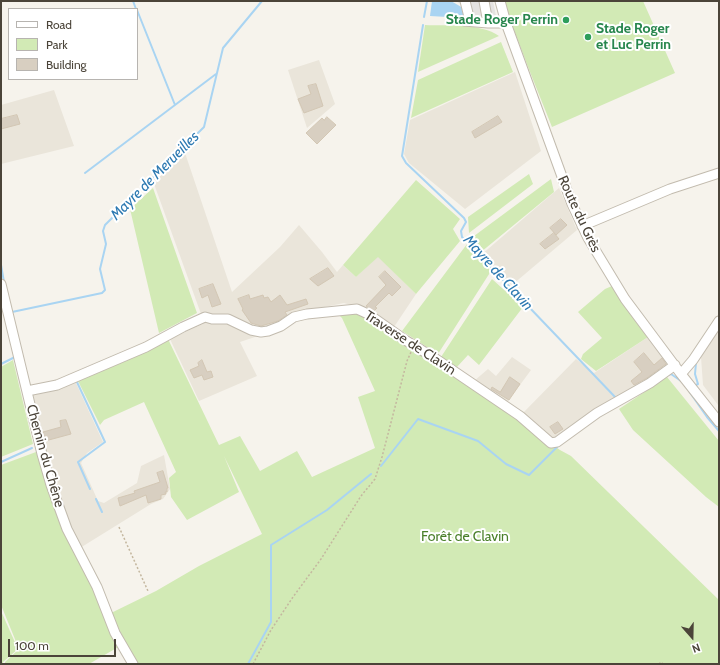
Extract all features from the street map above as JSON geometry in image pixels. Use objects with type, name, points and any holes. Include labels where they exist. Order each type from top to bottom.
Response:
[{"type":"street","points":[[465,1],[467,21],[506,23]]},
{"type":"street","points":[[484,1],[488,23]]},
{"type":"street","name":"Route du Grès","points":[[500,1],[506,23],[560,171],[588,238],[625,299],[719,422]]},
{"type":"street","points":[[582,226],[670,189],[719,173]]},
{"type":"street","name":"Chemin du Chêne","points":[[1,284],[42,454],[51,485],[68,529],[97,587],[115,633],[133,664]]},
{"type":"street","name":"Traverse de Clavin","points":[[27,391],[57,385],[146,347],[204,317],[212,319],[228,319],[251,330],[260,332],[268,331],[281,326],[294,317],[307,314],[357,309],[368,314],[520,416],[551,443],[554,443],[597,413],[650,383],[675,365]]},
{"type":"street","points":[[681,374],[693,360],[719,321]]},
{"type":"path","points":[[253,664],[271,630],[321,559],[361,496],[375,478],[407,361],[414,345]]},
{"type":"path","points":[[119,527],[148,591]]},
{"type":"path","points":[[659,664],[661,662],[663,664]]},
{"type":"shaded area","points":[[456,1],[493,1],[496,16],[466,18],[463,6]]},
{"type":"shaded area","points":[[319,60],[335,104],[307,128],[288,70]]},
{"type":"shaded area","points":[[515,72],[541,151],[465,209],[409,163],[404,154],[410,120]]},
{"type":"shaded area","points":[[54,90],[74,146],[1,164],[1,105]]},
{"type":"shaded area","points":[[184,150],[232,292],[280,247],[299,225],[337,272],[343,265],[356,277],[378,256],[416,294],[394,327],[364,309],[344,303],[310,310],[261,335],[240,342],[257,376],[199,401],[170,339],[203,324],[201,314],[153,181]]},
{"type":"shaded area","points":[[559,188],[577,230],[512,285],[481,255]]},
{"type":"shaded area","points":[[719,331],[718,405],[703,385],[701,357]]},
{"type":"shaded area","points":[[648,337],[670,364],[663,371],[557,441],[551,441],[521,415],[576,359],[594,373]]},
{"type":"shaded area","points":[[512,357],[531,370],[506,404],[474,381],[488,369],[496,376]]},
{"type":"shaded area","points":[[75,381],[103,442],[87,453],[81,463],[98,501],[104,503],[137,483],[141,466],[164,455],[170,489],[163,499],[151,504],[80,548],[53,483],[30,394]]},
{"type":"green space","name":"Stade Roger et Luc Perrin","points":[[505,1],[643,1],[675,73],[552,127],[505,6]]},
{"type":"green space","points":[[425,25],[474,27],[492,32],[499,36],[418,72]]},
{"type":"green space","points":[[501,42],[513,72],[411,118],[418,80]]},
{"type":"green space","points":[[529,174],[533,184],[469,233],[468,217]]},
{"type":"green space","points":[[551,179],[554,192],[481,252],[470,239]]},
{"type":"green space","points":[[416,180],[460,219],[453,229],[460,241],[416,294],[378,257],[356,277],[343,265]]},
{"type":"green space","points":[[153,188],[197,313],[159,333],[130,209]]},
{"type":"green space","points":[[467,244],[491,271],[438,354],[402,331]]},
{"type":"green space","points":[[492,279],[523,307],[479,365],[468,355],[457,367],[441,357]]},
{"type":"green space","points":[[612,286],[648,337],[596,371],[581,359],[583,354],[602,338],[578,312],[605,289]]},
{"type":"green space","name":"Forêt de Clavin","points":[[356,312],[446,368],[560,450],[571,456],[719,600],[719,664],[136,664],[111,613],[156,591],[199,566],[262,534],[224,456],[239,492],[187,520],[171,497],[169,478],[176,472],[144,402],[104,420],[100,425],[77,379],[168,339],[219,445],[240,436],[260,471],[297,451],[312,477],[375,448],[358,397],[375,391],[342,318],[337,313]]},
{"type":"green space","points":[[13,360],[33,444],[1,457],[1,367]]},
{"type":"green space","points":[[667,377],[719,441],[719,507],[706,497],[633,430],[619,409]]},
{"type":"green space","points":[[36,452],[66,533],[91,582],[120,646],[89,664],[5,664],[5,662],[19,649],[1,605],[1,465]]},
{"type":"green space","points":[[1,611],[18,649],[3,662],[3,664],[1,664]]},
{"type":"water","points":[[432,1],[451,1],[463,8],[465,18],[430,16]]},
{"type":"building","points":[[316,84],[323,106],[304,113],[298,99],[311,94],[308,86]]},
{"type":"building","points":[[17,115],[20,124],[1,129],[1,119]]},
{"type":"building","points":[[498,116],[502,122],[475,138],[472,132]]},
{"type":"building","points":[[327,117],[336,125],[317,144],[306,133],[322,118],[324,120]]},
{"type":"building","points":[[561,219],[567,225],[556,235],[550,228]]},
{"type":"building","points":[[554,233],[559,239],[545,249],[540,244]]},
{"type":"building","points":[[328,268],[334,276],[318,286],[310,279]]},
{"type":"building","points":[[385,271],[401,287],[392,296],[389,293],[375,307],[377,308],[374,311],[366,306],[386,285],[379,277]]},
{"type":"building","points":[[213,284],[221,304],[212,307],[208,295],[202,298],[199,289]]},
{"type":"building","points":[[249,295],[250,299],[263,295],[264,298],[268,297],[271,302],[280,295],[287,305],[306,299],[308,304],[285,312],[287,315],[278,321],[261,326],[251,323],[242,310],[243,309],[238,299]]},
{"type":"building","points":[[644,353],[654,365],[662,358],[666,364],[647,378],[634,385],[631,381],[642,372],[634,362]]},
{"type":"building","points":[[202,360],[207,372],[211,371],[213,377],[204,380],[202,375],[194,378],[190,370],[199,366],[198,363]]},
{"type":"building","points":[[510,377],[520,384],[509,400],[491,389],[492,387],[500,392]]},
{"type":"building","points":[[66,420],[71,434],[45,441],[43,432],[61,427],[60,421]]},
{"type":"building","points":[[558,422],[563,429],[555,434],[550,427]]},
{"type":"building","points":[[163,471],[168,488],[167,492],[165,492],[166,494],[161,495],[161,499],[148,503],[146,495],[120,506],[118,498],[135,493],[134,491],[160,482],[157,473]]},
{"type":"waterway","points":[[133,1],[136,8]]},
{"type":"waterway","name":"Mayre de Merueilles","points":[[12,312],[102,293],[105,290],[100,269],[106,244],[103,231],[105,225],[204,127],[223,48],[262,1]]},
{"type":"waterway","name":"Mayre de Clavin","points":[[424,17],[427,1]]},
{"type":"waterway","points":[[138,12],[175,105]]},
{"type":"waterway","name":"Mayre de Clavin","points":[[423,25],[402,156],[406,163],[464,218],[466,222],[461,231],[462,237],[616,398]]},
{"type":"waterway","points":[[85,173],[216,74]]},
{"type":"waterway","points":[[1,265],[4,282]]},
{"type":"waterway","points":[[1,364],[15,357]]},
{"type":"waterway","points":[[696,363],[695,374],[698,384],[696,385]]},
{"type":"waterway","points":[[668,375],[671,374],[681,381]]},
{"type":"waterway","points":[[76,380],[105,442],[78,462],[90,489]]},
{"type":"waterway","points":[[689,391],[719,431]]},
{"type":"waterway","points":[[381,466],[418,419],[478,441],[506,464],[529,475],[559,445]]},
{"type":"waterway","points":[[1,462],[32,448]]},
{"type":"waterway","points":[[248,664],[271,622],[271,545],[327,510],[371,474]]},
{"type":"waterway","points":[[96,499],[102,512]]},
{"type":"place","name":"Stade Roger Perrin","points":[[566,20]]},
{"type":"place","name":"Stade Roger et Luc Perrin","points":[[588,37]]}]
